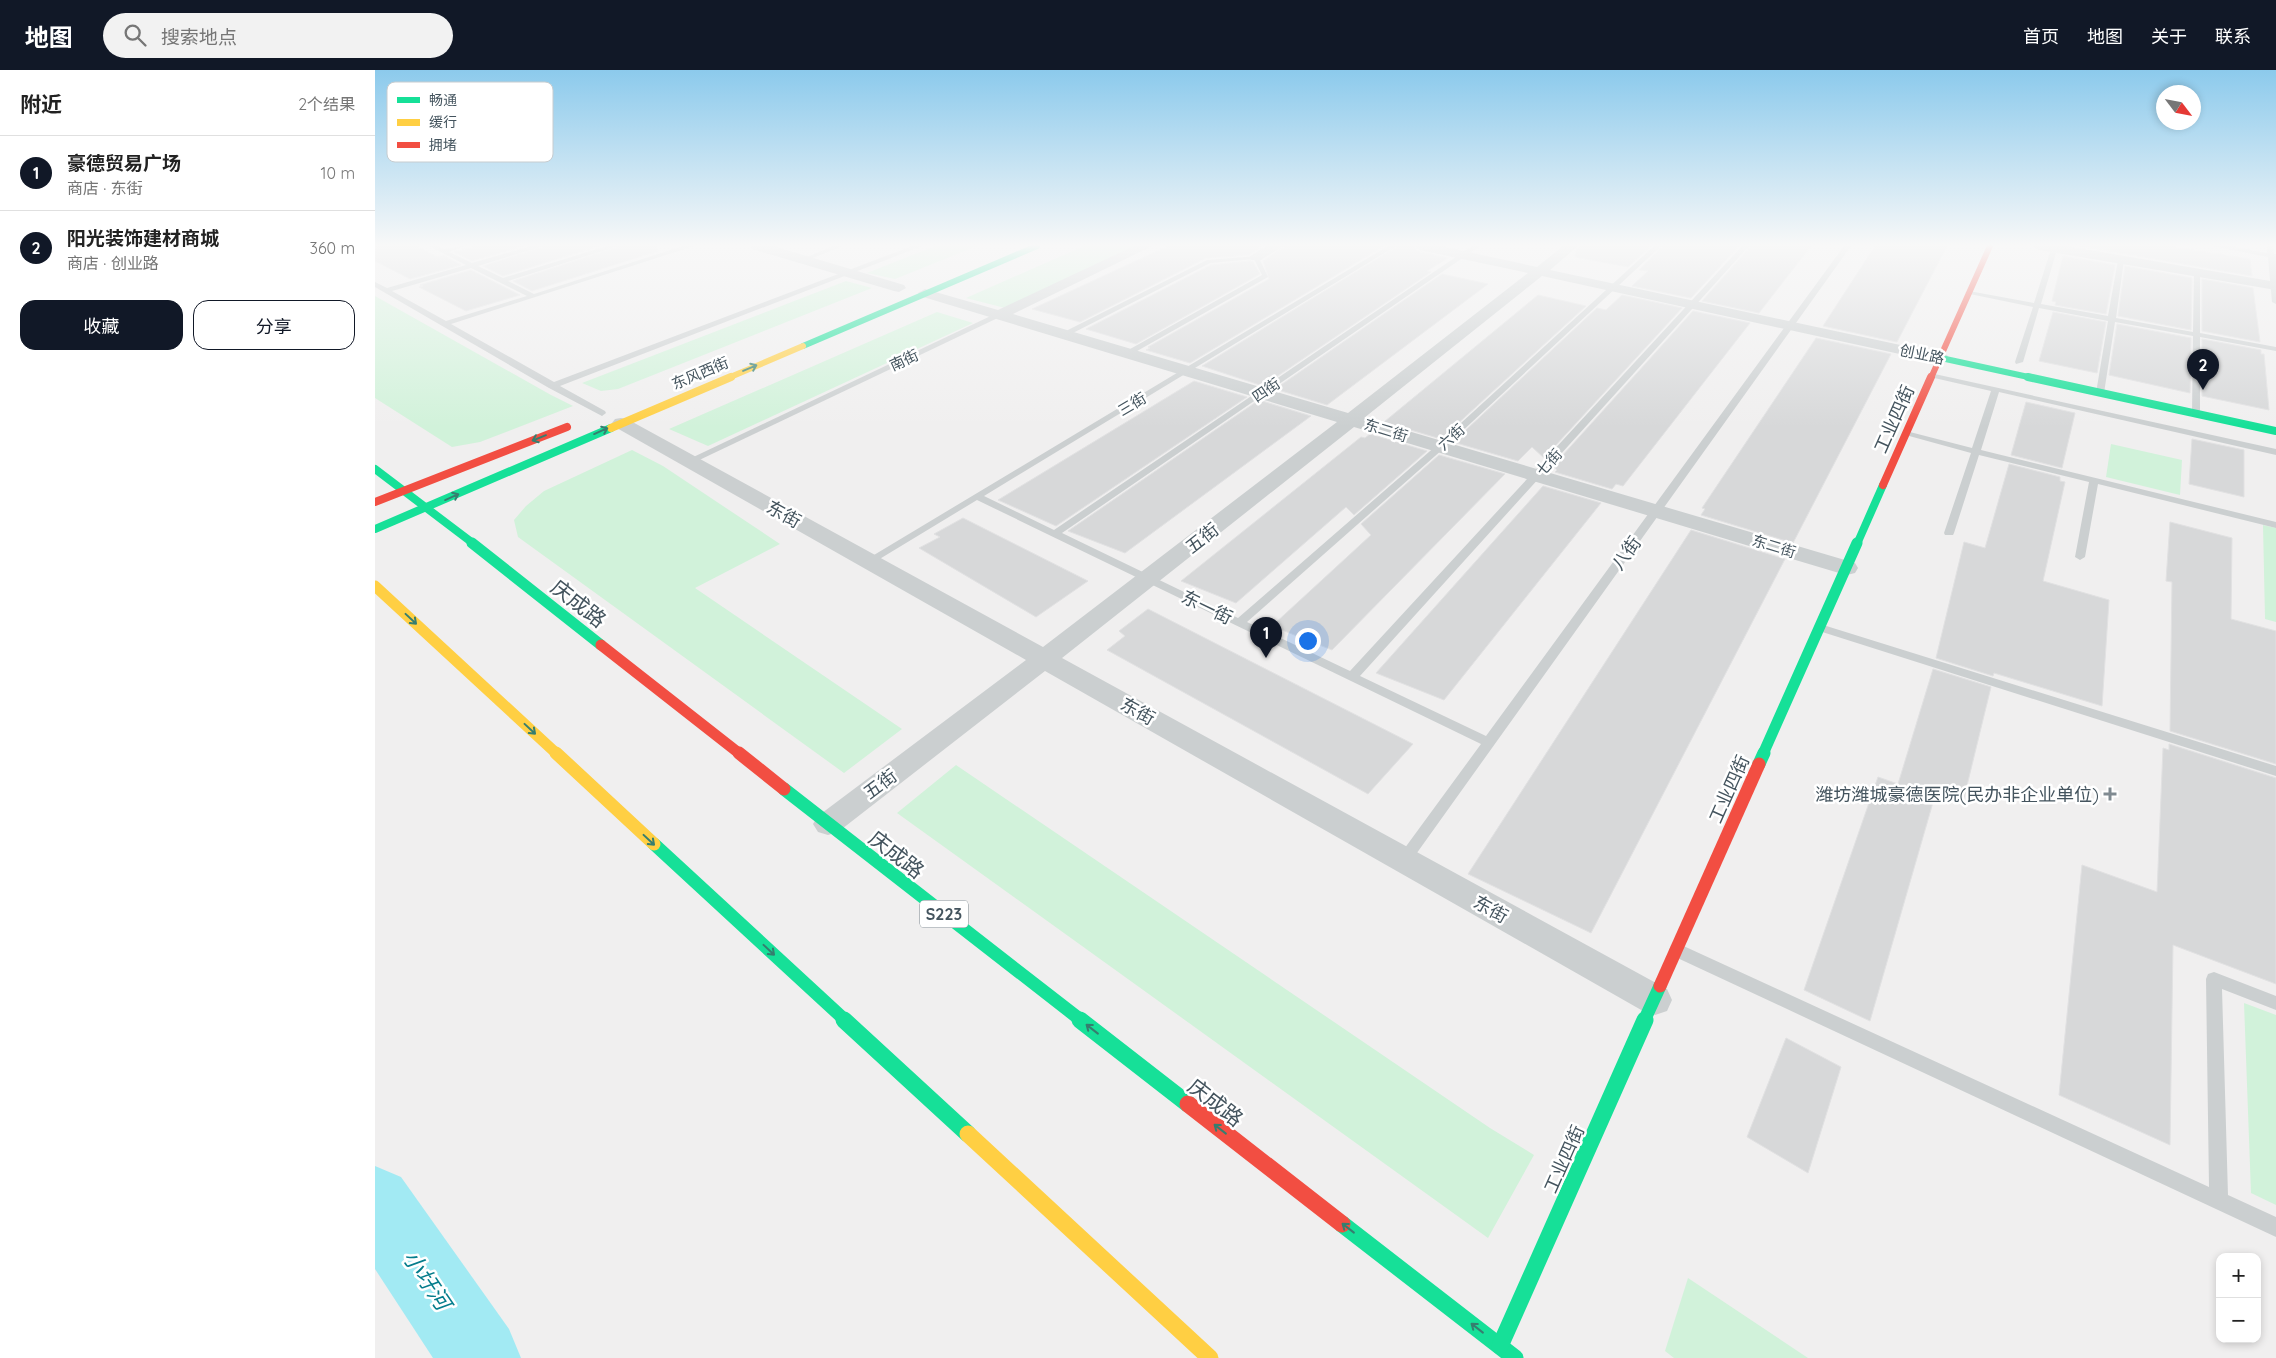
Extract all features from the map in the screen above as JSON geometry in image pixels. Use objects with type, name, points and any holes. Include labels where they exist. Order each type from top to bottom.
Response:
[{"type":"main road","name":"东风西街","points":[[375,529],[428,508],[611,415],[891,306]]},
{"type":"main road","name":"工业四街","points":[[1500,1346],[1963,306]]},
{"type":"main road","name":"创业路","points":[[1941,358],[2276,431]]},
{"type":"main road","name":"东风西街","points":[[375,502],[580,422],[611,415]]},
{"type":"main road","name":"庆成路","points":[[375,469],[428,508],[828,824],[1515,1358]]},
{"type":"main road","points":[[375,586],[1210,1358]]},
{"type":"street","name":"东二街","points":[[970,306],[1847,568]]},
{"type":"street","name":"南街","points":[[1000,315],[1019,306]]},
{"type":"street","name":"五街","points":[[828,824],[1149,579],[1496,306]]},
{"type":"street","name":"创业路","points":[[1697,306],[1941,358]]},
{"type":"street","name":"东街","points":[[611,415],[690,461],[1655,1000]]},
{"type":"lane","points":[[414,306],[552,386],[611,415]]},
{"type":"lane","points":[[445,324],[501,306]]},
{"type":"lane","points":[[552,386],[764,306]]},
{"type":"lane","points":[[1064,334],[1119,306]]},
{"type":"lane","points":[[1127,354],[1212,306]]},
{"type":"lane","name":"三街","points":[[869,561],[1294,306]]},
{"type":"lane","name":"四街","points":[[1054,534],[1390,306]]},
{"type":"lane","name":"六街","points":[[1239,623],[1440,447],[1593,306]]},
{"type":"lane","name":"七街","points":[[1352,677],[1691,306]]},
{"type":"lane","name":"八街","points":[[1404,860],[1805,306]]},
{"type":"lane","points":[[2019,362],[2037,306]]},
{"type":"lane","points":[[2043,306],[2276,349]]},
{"type":"lane","points":[[2100,393],[2114,306]]},
{"type":"lane","points":[[2196,414],[2197,306]]},
{"type":"lane","name":"南街","points":[[690,461],[1000,315]]},
{"type":"lane","points":[[1933,375],[2276,452]]},
{"type":"lane","points":[[1949,533],[1996,389]]},
{"type":"lane","points":[[1906,434],[2276,525]]},
{"type":"lane","points":[[2080,557],[2094,480]]},
{"type":"lane","name":"东一街","points":[[978,497],[1489,743]]},
{"type":"lane","points":[[1820,628],[2276,771]]},
{"type":"lane","points":[[1677,950],[2276,1227]]},
{"type":"lane","points":[[2219,1201],[2214,979],[2276,1003]]},
{"type":"green space","points":[[375,306],[393,306],[573,406],[480,442],[452,447],[375,398]]},
{"type":"green space","points":[[781,306],[826,306],[618,389],[601,391],[582,383]]},
{"type":"green space","points":[[937,312],[973,323],[708,446],[669,429]]},
{"type":"green space","points":[[2111,444],[2182,460],[2180,495],[2106,477]]},
{"type":"green space","points":[[632,450],[663,466],[780,544],[695,588],[902,729],[844,773],[518,537],[514,520],[526,506],[544,491]]},
{"type":"green space","points":[[2263,525],[2276,528],[2276,622],[2265,619]]},
{"type":"green space","points":[[956,765],[1490,1128],[1534,1155],[1488,1238],[897,813]]},
{"type":"green space","points":[[2244,1003],[2276,1015],[2276,1205],[2251,1193]]},
{"type":"green space","points":[[1688,1278],[1808,1358],[1674,1358],[1665,1351]]},
{"type":"building","points":[[456,306],[483,306],[466,311]]},
{"type":"building","points":[[1038,306],[1111,306],[1080,322],[1032,309]]},
{"type":"building","points":[[1131,306],[1203,306],[1136,344],[1086,329]]},
{"type":"building","points":[[1221,306],[1284,306],[1190,363],[1146,350],[1150,348],[1148,347]]},
{"type":"building","points":[[1300,306],[1381,306],[1263,386],[1202,366]]},
{"type":"building","points":[[1395,306],[1459,306],[1327,405],[1275,389]]},
{"type":"building","points":[[1525,306],[1586,306],[1441,439],[1384,422]]},
{"type":"building","points":[[1610,306],[1673,306],[1682,308],[1544,458],[1532,447],[1518,461],[1453,442],[1597,308],[1606,310]]},
{"type":"building","points":[[1726,306],[1764,306],[1759,313]]},
{"type":"building","points":[[1836,306],[1916,306],[1897,342],[1823,326]]},
{"type":"building","points":[[2061,306],[2107,306],[2106,314]]},
{"type":"building","points":[[2119,306],[2191,306],[2191,330],[2118,316]]},
{"type":"building","points":[[2202,306],[2255,306],[2260,342],[2202,331]]},
{"type":"building","points":[[1693,311],[1750,323],[1623,486],[1616,484],[1612,489],[1555,472],[1557,470],[1553,466]]},
{"type":"building","points":[[2053,312],[2106,322],[2097,373],[2039,361]]},
{"type":"building","points":[[2117,324],[2191,338],[2190,393],[2109,375]]},
{"type":"building","points":[[1816,338],[1891,354],[1793,543],[1701,515],[1705,509],[1702,508]]},
{"type":"building","points":[[2202,339],[2261,350],[2261,354],[2264,354],[2269,410],[2202,396]]},
{"type":"building","points":[[1194,381],[1247,397],[1056,526],[998,500]]},
{"type":"building","points":[[1259,400],[1311,416],[1125,553],[1068,531]]},
{"type":"building","points":[[2026,402],[2075,413],[2062,468],[2011,455]]},
{"type":"building","points":[[1370,434],[1427,451],[1354,515],[1346,507],[1236,603],[1181,581],[1361,437],[1365,438]]},
{"type":"building","points":[[2192,439],[2244,450],[2244,497],[2189,484]]},
{"type":"building","points":[[1439,455],[1505,474],[1332,650],[1272,626],[1371,535],[1361,524]]},
{"type":"building","points":[[2009,464],[2060,477],[2060,481],[2065,482],[2043,581],[2109,600],[2102,706],[1994,673],[1993,676],[1936,658],[1964,542],[1985,548]]},
{"type":"building","points":[[1543,486],[1601,503],[1444,700],[1376,673]]},
{"type":"building","points":[[963,518],[1088,581],[1036,617],[919,548],[940,537],[934,534]]},
{"type":"building","points":[[2170,522],[2232,538],[2231,619],[2276,631],[2276,764],[2170,731],[2172,582],[2166,581]]},
{"type":"building","points":[[1691,530],[1785,559],[1591,933],[1468,874]]},
{"type":"building","points":[[1148,609],[1413,744],[1368,794],[1107,650],[1125,636],[1119,631]]},
{"type":"building","points":[[1933,669],[1991,687],[1963,802],[1936,792],[1870,1021],[1804,990],[1878,777],[1898,784]]},
{"type":"building","points":[[2169,744],[2276,778],[2276,984],[2173,945],[2170,1145],[2059,1095],[2082,865],[2157,892],[2163,748],[2169,750]]},
{"type":"building","points":[[1786,1038],[1841,1067],[1808,1173],[1747,1137]]},
{"type":"waterway","name":"小圩河","points":[[375,1203],[480,1358]]},
{"type":"traffic: fast","points":[[803,346],[896,306]]},
{"type":"traffic: fast","points":[[1941,358],[2276,431]]},
{"type":"traffic: fast","points":[[375,529],[611,428]]},
{"type":"traffic: fast","points":[[375,469],[428,508],[601,645]]},
{"type":"traffic: fast","points":[[1759,764],[1883,485]]},
{"type":"traffic: fast","points":[[784,789],[1188,1104]]},
{"type":"traffic: fast","points":[[654,844],[968,1134]]},
{"type":"traffic: fast","points":[[1500,1346],[1660,986]]},
{"type":"traffic: fast","points":[[1342,1224],[1515,1358]]},
{"type":"traffic: slow","points":[[611,428],[803,346]]},
{"type":"traffic: slow","points":[[375,586],[654,844]]},
{"type":"traffic: slow","points":[[968,1134],[1210,1358]]},
{"type":"traffic: jam","points":[[1883,485],[1963,306]]},
{"type":"traffic: jam","points":[[375,502],[567,427]]},
{"type":"traffic: jam","points":[[601,645],[784,789]]},
{"type":"traffic: jam","points":[[1660,986],[1759,764]]},
{"type":"traffic: jam","points":[[1188,1104],[1342,1224]]},
{"type":"place","name":"阳光装饰建材商城","points":[[2203,390]]},
{"type":"place","name":"豪德贸易广场","points":[[1266,658]]},
{"type":"place","name":"潍坊潍城豪德医院(民办非企业单位)","points":[[2110,794]]}]
